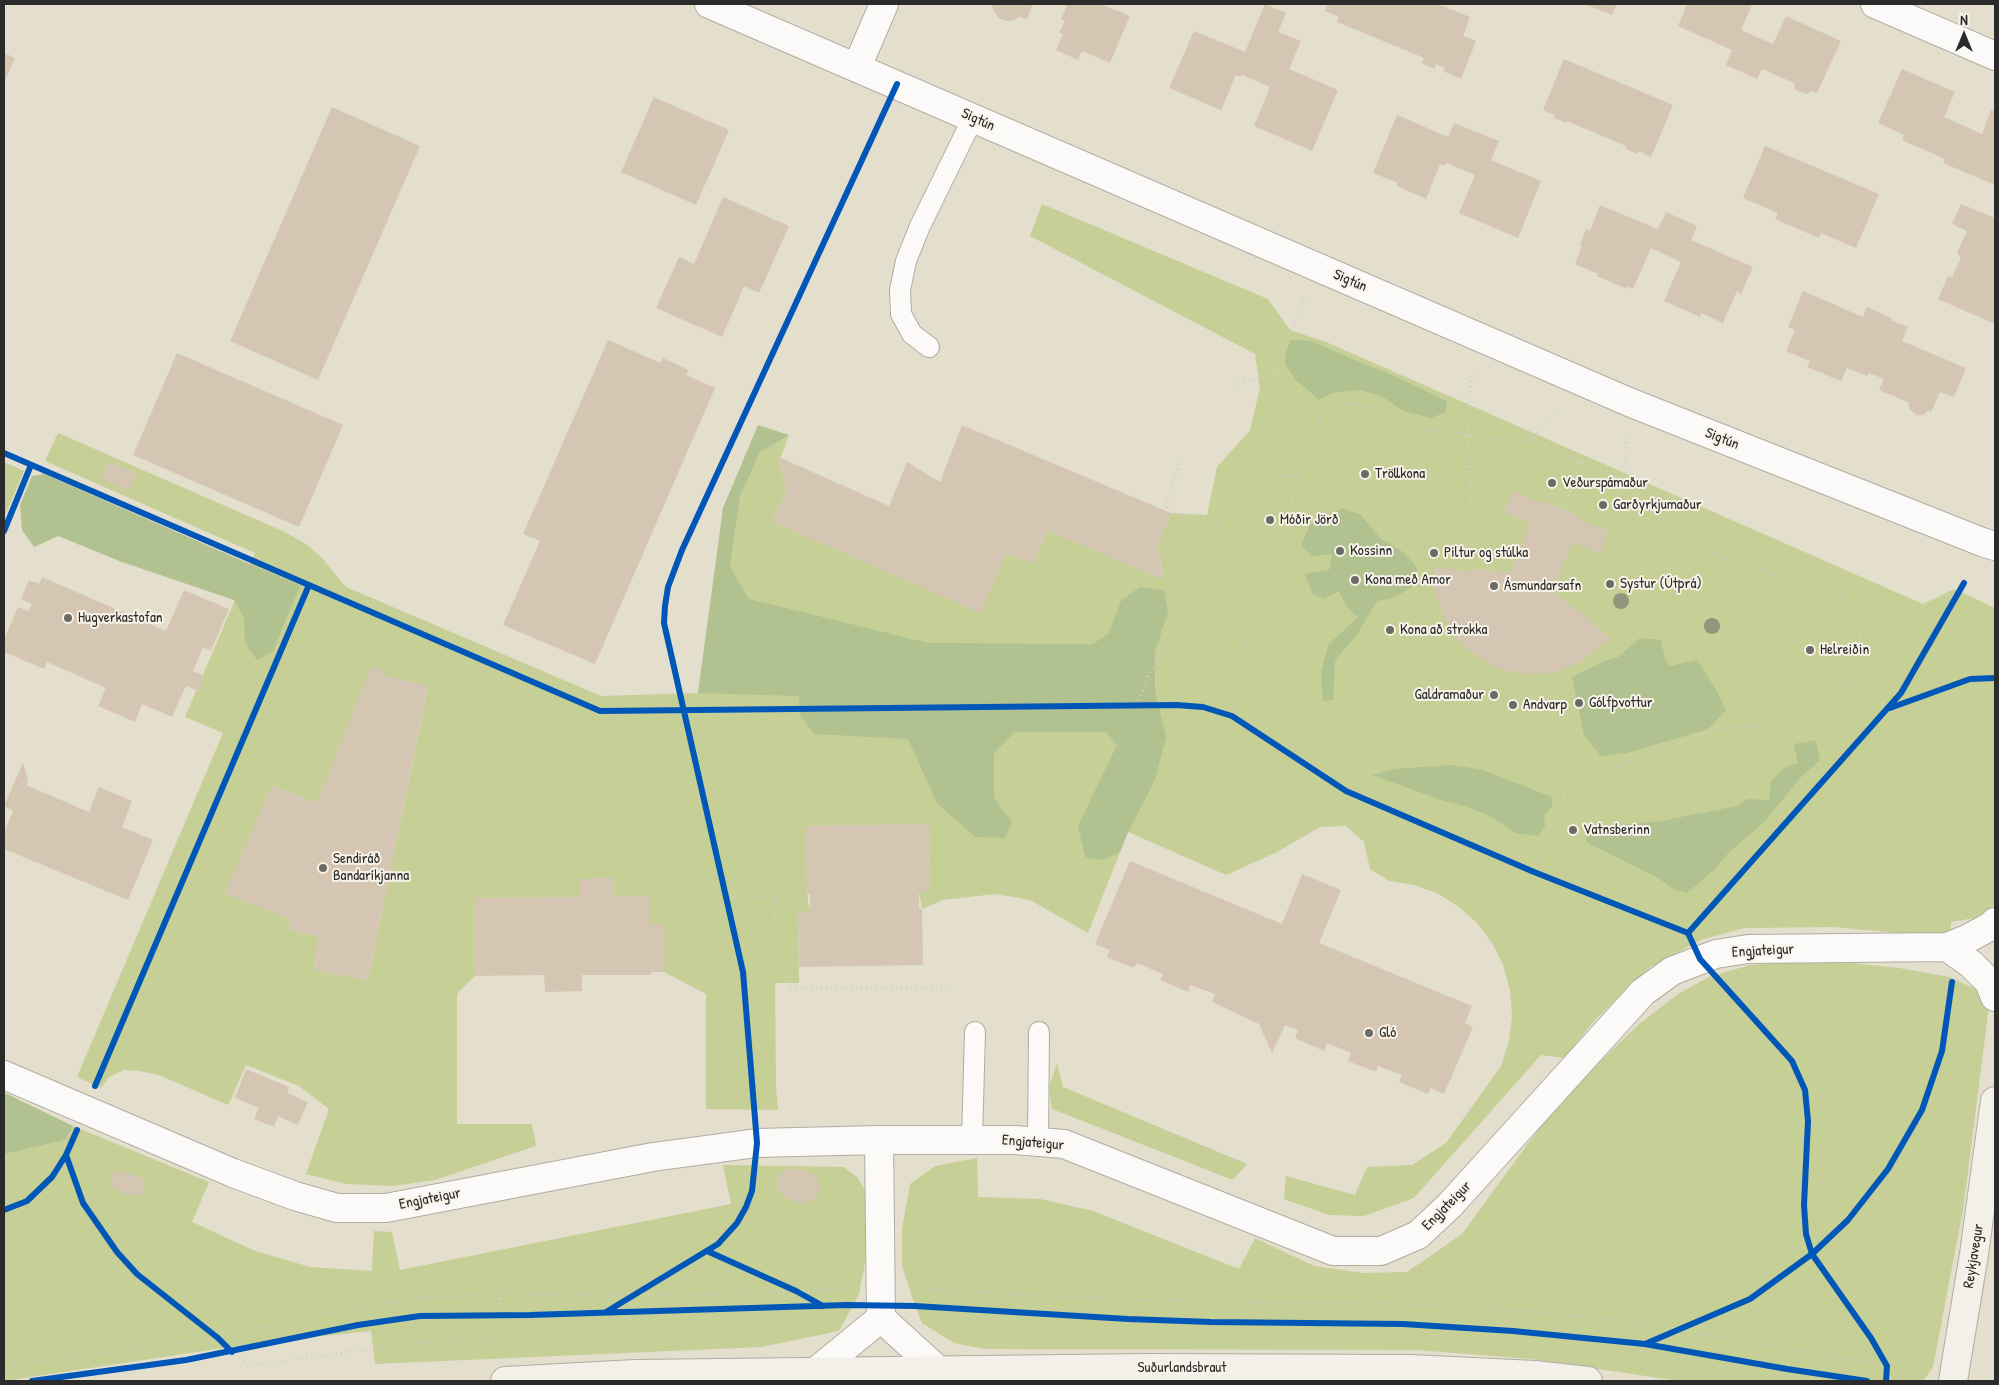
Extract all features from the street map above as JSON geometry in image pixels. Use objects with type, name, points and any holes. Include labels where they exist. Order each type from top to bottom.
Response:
[{"type":"main road","name":"Reykjavegur","points":[[1953,1381],[1974,1254],[1995,1101]]},
{"type":"main road","name":"Suðurlandsbraut","points":[[505,1381],[635,1374],[1150,1368],[1410,1369],[1535,1375],[1588,1381]]},
{"type":"main road","points":[[1120,1381],[1150,1368]]},
{"type":"street","name":"Sigtún","points":[[709,4],[1629,402],[1995,546]]},
{"type":"street","points":[[857,67],[884,4]]},
{"type":"street","points":[[1875,4],[1995,56]]},
{"type":"street","name":"Engjateigur","points":[[4,1075],[233,1173],[296,1196],[336,1208],[386,1208],[653,1156],[757,1143],[879,1140],[1038,1142],[1064,1144],[1333,1251],[1380,1251],[1418,1235],[1450,1205],[1644,992],[1672,971],[1716,954],[1748,949],[1947,947],[1967,940],[1995,922]]},
{"type":"street","points":[[1947,947],[1971,964],[1989,982],[1995,997]]},
{"type":"street","points":[[879,1140],[881,1318],[938,1370]]},
{"type":"street","points":[[815,1372],[881,1318]]},
{"type":"lane","points":[[929,348],[912,334],[901,314],[900,290],[906,261],[920,226],[973,118]]},
{"type":"lane","points":[[972,1140],[975,1032]]},
{"type":"lane","points":[[1038,1142],[1039,1032]]},
{"type":"path","points":[[1318,267],[1286,338],[1279,358],[1279,372],[1281,387],[1320,420]]},
{"type":"path","points":[[1472,527],[1468,435],[1471,381],[1481,337]]},
{"type":"path","points":[[1234,385],[1279,372]]},
{"type":"path","points":[[1532,440],[1577,379]]},
{"type":"path","points":[[1624,481],[1629,402]]},
{"type":"path","points":[[1232,716],[1242,658],[1253,625],[1275,578],[1287,561],[1290,542],[1291,507],[1297,474],[1313,428],[1330,409],[1350,404],[1369,406],[1416,427],[1497,440],[1532,440],[1624,481],[1661,522],[1678,536],[1701,550],[1732,562],[1821,587],[1844,597],[1857,615],[1860,627],[1860,644],[1855,664],[1845,681],[1806,708],[1773,724],[1715,729],[1653,751],[1564,789],[1563,802],[1552,822],[1534,872]]},
{"type":"path","points":[[1181,458],[1167,501],[1168,507],[1172,511],[1216,529]]},
{"type":"path","points":[[1563,510],[1581,462]]},
{"type":"path","points":[[1137,705],[1148,676],[1168,644],[1187,593],[1229,502],[1242,487],[1263,479],[1297,474]]},
{"type":"path","points":[[1845,681],[1862,695],[1888,708]]},
{"type":"path","points":[[727,897],[776,897],[774,928],[782,969],[789,989],[950,987]]},
{"type":"path","points":[[4,1366],[218,1338],[334,1310],[405,1300],[499,1294],[692,1295],[853,1289]]},
{"type":"path","points":[[908,1289],[1128,1300],[1403,1304],[1514,1310],[1648,1324],[1887,1366]]},
{"type":"path","points":[[491,1315],[504,1315],[499,1294]]},
{"type":"path","points":[[232,1352],[248,1366],[405,1344],[502,1338]]},
{"type":"path","points":[[223,1354],[242,1350]]},
{"type":"green space","points":[[1042,204],[1268,299],[1290,330],[1326,342],[1923,604],[1954,589],[1993,607],[1995,609],[1995,905],[1975,918],[1951,922],[1950,938],[1834,927],[1744,928],[1701,940],[1650,967],[1592,1023],[1565,1058],[1541,1055],[1414,1198],[1364,1216],[1329,1215],[1284,1199],[1286,1176],[1355,1195],[1367,1167],[1412,1165],[1446,1143],[1501,1066],[1509,1041],[1512,1016],[1510,990],[1503,965],[1492,943],[1477,923],[1459,907],[1437,893],[1414,885],[1389,881],[1370,869],[1364,842],[1346,826],[1320,827],[1277,852],[1226,875],[1128,832],[1088,933],[1030,900],[995,894],[943,900],[922,909],[919,891],[930,891],[929,824],[806,826],[807,894],[810,912],[798,912],[799,983],[775,983],[778,1110],[706,1109],[706,994],[664,972],[664,925],[650,925],[650,896],[614,896],[613,878],[581,879],[580,897],[475,899],[475,976],[457,994],[457,1124],[532,1124],[536,1146],[435,1180],[393,1186],[346,1184],[306,1174],[329,1109],[299,1086],[246,1065],[228,1105],[159,1075],[139,1071],[124,1070],[109,1077],[101,1088],[77,1077],[223,733],[185,717],[255,553],[45,461],[58,433],[285,532],[306,544],[322,558],[346,587],[601,696],[698,693],[749,599],[730,567],[740,497],[760,452],[789,435],[779,462],[787,491],[772,521],[980,612],[1006,554],[1034,563],[1047,530],[1164,579],[1157,545],[1171,513],[1207,515],[1217,467],[1250,430],[1260,388],[1255,354],[1030,236]],"holes":[[[382,671],[381,675],[428,687],[368,980],[315,970],[318,936],[289,930],[290,919],[226,893],[272,786],[317,803]]]},
{"type":"green space","points":[[1291,340],[1312,341],[1392,375],[1447,401],[1446,412],[1431,418],[1403,411],[1380,395],[1359,390],[1331,393],[1319,400],[1296,380],[1285,364],[1286,351]]},
{"type":"green space","points":[[758,425],[789,435],[760,452],[740,497],[730,567],[749,599],[928,643],[1093,644],[1109,633],[1121,601],[1140,587],[1164,590],[1168,612],[1155,651],[1155,691],[1166,737],[1155,780],[1128,832],[1120,852],[1103,860],[1085,857],[1078,826],[1117,745],[1106,732],[1015,732],[994,753],[994,798],[1012,822],[1005,838],[975,837],[937,803],[908,739],[814,734],[800,715],[799,696],[698,693],[723,508]]},
{"type":"green space","points":[[4,462],[24,471],[4,518]]},
{"type":"green space","points":[[44,474],[300,586],[273,651],[257,660],[245,643],[244,618],[234,600],[122,562],[58,536],[34,547],[22,530],[20,505],[32,476]]},
{"type":"green space","points":[[1342,508],[1361,515],[1380,538],[1403,552],[1416,566],[1418,580],[1409,589],[1393,598],[1377,601],[1356,636],[1335,660],[1333,700],[1323,701],[1321,673],[1328,645],[1358,617],[1346,606],[1339,591],[1323,599],[1312,593],[1305,574],[1329,570],[1332,554],[1312,556],[1301,545],[1310,525]]},
{"type":"green space","points":[[1640,638],[1661,640],[1665,659],[1670,666],[1697,660],[1715,688],[1726,710],[1708,729],[1627,753],[1601,756],[1584,735],[1572,677],[1605,661],[1618,657]]},
{"type":"green space","points":[[1816,740],[1820,760],[1801,777],[1763,823],[1729,852],[1715,869],[1687,893],[1675,890],[1656,877],[1586,842],[1587,829],[1661,821],[1737,806],[1748,799],[1769,800],[1771,781],[1786,767],[1798,763],[1794,744]]},
{"type":"green space","points":[[1453,765],[1483,770],[1552,797],[1552,806],[1544,816],[1545,826],[1538,836],[1516,833],[1490,816],[1372,775],[1395,769]]},
{"type":"green space","points":[[1823,960],[1899,968],[1950,977],[1979,991],[1989,1006],[1963,1210],[1933,1367],[1923,1381],[1679,1381],[1531,1359],[1417,1350],[984,1349],[954,1343],[922,1323],[902,1266],[902,1229],[910,1184],[935,1166],[977,1158],[978,1197],[1040,1199],[1093,1211],[1239,1269],[1255,1238],[1314,1266],[1363,1273],[1407,1272],[1462,1234],[1559,1101],[1639,1024],[1678,994],[1709,977],[1750,965]]},
{"type":"green space","points":[[1057,1063],[1063,1087],[1247,1164],[1233,1180],[1052,1109],[1049,1087]]},
{"type":"green space","points":[[4,1093],[73,1126],[65,1140],[4,1154]]},
{"type":"green space","points":[[73,1126],[209,1182],[192,1222],[255,1251],[310,1267],[372,1271],[374,1231],[392,1232],[400,1270],[731,1204],[723,1165],[844,1167],[858,1178],[867,1194],[868,1247],[859,1294],[839,1331],[761,1347],[375,1364],[371,1331],[257,1343],[4,1381],[4,1154],[65,1140]]},
{"type":"building","points":[[992,4],[1033,4],[1027,19],[1020,17],[1012,21],[1005,21],[998,17],[993,10]]},
{"type":"building","points":[[1061,4],[1101,4],[1130,16],[1110,63],[1082,51],[1078,60],[1056,50],[1063,34],[1059,33],[1065,21],[1061,19],[1067,6]]},
{"type":"building","points":[[1265,4],[1286,13],[1278,32],[1301,41],[1289,69],[1338,90],[1312,151],[1254,126],[1270,87],[1242,75],[1241,77],[1236,75],[1221,110],[1169,88],[1194,31],[1245,52]]},
{"type":"building","points":[[1328,4],[1438,4],[1470,17],[1463,36],[1476,41],[1461,79],[1443,71],[1445,68],[1436,64],[1435,69],[1421,63],[1424,58],[1337,22],[1339,17],[1325,11]]},
{"type":"building","points":[[1585,4],[1617,4],[1612,15]]},
{"type":"building","points":[[1687,4],[1752,5],[1741,30],[1773,44],[1786,16],[1841,41],[1817,93],[1812,91],[1806,94],[1795,90],[1794,83],[1762,69],[1757,79],[1726,65],[1732,50],[1678,26]]},
{"type":"building","points":[[4,53],[15,58],[4,83]]},
{"type":"building","points":[[1564,59],[1673,105],[1651,157],[1638,151],[1637,154],[1625,148],[1626,146],[1567,121],[1566,123],[1554,118],[1555,115],[1543,110]]},
{"type":"building","points":[[1902,69],[1955,92],[1944,117],[1982,134],[1991,110],[1995,112],[1995,185],[1943,163],[1945,159],[1902,140],[1904,135],[1878,123]]},
{"type":"building","points":[[654,97],[729,130],[696,205],[621,172]]},
{"type":"building","points":[[332,107],[420,146],[318,380],[230,341]]},
{"type":"building","points":[[1397,115],[1448,137],[1454,123],[1499,141],[1491,160],[1541,181],[1518,238],[1459,213],[1475,175],[1446,163],[1445,166],[1440,164],[1426,199],[1397,186],[1398,183],[1373,173]]},
{"type":"building","points":[[1765,146],[1879,194],[1856,248],[1821,233],[1819,238],[1775,219],[1778,213],[1743,198]]},
{"type":"building","points":[[723,197],[789,226],[759,293],[744,286],[722,337],[656,308],[679,257],[694,264]]},
{"type":"building","points":[[1961,204],[1995,218],[1995,324],[1938,299],[1948,276],[1952,277],[1961,258],[1957,253],[1967,231],[1952,224]]},
{"type":"building","points":[[1600,205],[1658,229],[1666,212],[1697,226],[1691,240],[1753,267],[1741,294],[1737,291],[1723,323],[1701,313],[1700,317],[1664,301],[1681,262],[1651,248],[1633,289],[1628,286],[1627,289],[1575,264],[1586,229],[1590,231]]},
{"type":"building","points":[[1803,291],[1863,317],[1867,307],[1908,327],[1902,341],[1966,368],[1954,397],[1940,392],[1931,412],[1928,411],[1923,415],[1917,415],[1910,410],[1908,402],[1879,390],[1884,379],[1869,373],[1867,376],[1847,368],[1841,381],[1807,367],[1810,361],[1786,351],[1795,330],[1788,327]]},
{"type":"building","points":[[608,340],[661,363],[663,358],[689,370],[686,375],[715,388],[595,664],[503,625],[540,541],[523,534]]},
{"type":"building","points":[[177,353],[343,425],[299,527],[133,455]]},
{"type":"building","points":[[962,425],[1171,513],[1157,545],[1164,580],[1047,530],[1034,563],[1006,554],[980,613],[772,521],[787,491],[779,462],[781,458],[889,506],[907,462],[940,482]]},
{"type":"building","points":[[108,462],[136,473],[129,490],[101,479]]},
{"type":"building","name":"Ásmundarsafn","points":[[1513,491],[1540,503],[1542,501],[1581,517],[1580,520],[1608,531],[1600,553],[1572,542],[1552,592],[1580,612],[1610,639],[1579,663],[1556,672],[1534,674],[1508,671],[1495,667],[1476,655],[1464,647],[1454,636],[1435,594],[1433,566],[1467,572],[1477,569],[1510,573],[1530,523],[1504,512]]},
{"type":"building","points":[[42,577],[166,631],[184,590],[229,609],[211,651],[203,647],[193,671],[205,676],[199,691],[186,686],[172,717],[142,704],[135,722],[98,706],[106,688],[47,662],[44,669],[4,652],[4,640],[18,607],[28,611],[32,604],[21,599],[29,580],[39,584]]},
{"type":"building","points":[[371,666],[383,671],[381,675],[428,686],[368,980],[315,970],[318,936],[289,930],[290,919],[225,893],[272,786],[317,803]]},
{"type":"building","points":[[23,763],[28,779],[26,785],[89,812],[99,787],[132,801],[122,827],[153,840],[128,900],[4,849],[4,833],[13,811],[4,806]]},
{"type":"building","points":[[929,824],[930,891],[919,891],[919,909],[922,909],[923,965],[799,967],[798,912],[810,912],[810,894],[807,894],[806,826]]},
{"type":"building","points":[[1130,861],[1282,924],[1302,874],[1341,890],[1319,943],[1472,1006],[1465,1023],[1473,1027],[1444,1094],[1431,1088],[1428,1094],[1399,1082],[1402,1075],[1378,1066],[1376,1072],[1348,1061],[1351,1053],[1327,1043],[1324,1051],[1295,1038],[1298,1030],[1285,1025],[1272,1053],[1259,1024],[1212,1002],[1215,994],[1190,985],[1188,992],[1160,980],[1163,974],[1137,963],[1134,968],[1107,957],[1110,950],[1095,944]]},
{"type":"building","points":[[613,878],[614,896],[650,896],[650,925],[664,925],[664,972],[651,972],[651,975],[582,975],[582,991],[545,992],[544,975],[475,976],[475,898],[580,897],[580,879]]},
{"type":"building","points":[[246,1069],[289,1087],[287,1093],[308,1102],[298,1125],[278,1116],[274,1127],[254,1119],[259,1108],[235,1098]]},
{"type":"building","points":[[793,1169],[804,1170],[816,1177],[821,1186],[816,1198],[803,1203],[792,1201],[782,1195],[776,1184],[781,1172]]},
{"type":"building","points":[[123,1171],[140,1177],[146,1182],[142,1196],[124,1194],[110,1185],[114,1172]]},
{"type":"cycle path","points":[[606,1312],[718,1244],[737,1223],[752,1191],[757,1143],[743,972],[664,623],[665,606],[668,587],[682,550],[897,84]]},
{"type":"cycle path","points":[[4,453],[600,711],[1176,705],[1203,707],[1232,716],[1346,791],[1534,872],[1688,933],[1700,959],[1792,1061],[1805,1090],[1808,1121],[1804,1205],[1806,1234],[1812,1254],[1871,1338],[1887,1366],[1886,1381]]},
{"type":"cycle path","points":[[4,531],[31,465]]},
{"type":"cycle path","points":[[1688,933],[1901,693],[1964,583]]},
{"type":"cycle path","points":[[95,1086],[309,585]]},
{"type":"cycle path","points":[[1890,708],[1970,679],[1995,678]]},
{"type":"cycle path","points":[[1645,1344],[1750,1299],[1812,1254],[1848,1220],[1888,1169],[1922,1110],[1942,1051],[1952,982]]},
{"type":"cycle path","points":[[4,1210],[27,1201],[52,1177],[66,1155],[77,1130]]},
{"type":"cycle path","points":[[66,1155],[83,1203],[117,1252],[137,1274],[218,1338],[232,1352]]},
{"type":"cycle path","points":[[707,1251],[796,1291],[823,1306]]},
{"type":"cycle path","points":[[32,1381],[186,1360],[358,1325],[420,1316],[530,1315],[847,1305],[915,1306],[1128,1319],[1403,1324],[1513,1331],[1645,1344],[1867,1381]]},
{"type":"place","name":"Tröllkona","points":[[1365,474]]},
{"type":"place","name":"Veðurspámaður","points":[[1552,483]]},
{"type":"place","name":"Garðyrkjumaður","points":[[1603,505]]},
{"type":"place","name":"Móðir Jörð","points":[[1270,520]]},
{"type":"place","name":"Kossinn","points":[[1340,551]]},
{"type":"place","name":"Piltur og stúlka","points":[[1434,553]]},
{"type":"place","name":"Kona með Amor","points":[[1355,580]]},
{"type":"place","name":"Systur (Útþrá)","points":[[1610,584]]},
{"type":"place","name":"Ásmundarsafn","points":[[1494,586]]},
{"type":"place","name":"Hugverkastofan","points":[[68,618]]},
{"type":"place","name":"Kona að strokka","points":[[1390,630]]},
{"type":"place","name":"Helreiðin","points":[[1810,650]]},
{"type":"place","name":"Galdramaður","points":[[1494,695]]},
{"type":"place","name":"Gólfþvottur","points":[[1579,703]]},
{"type":"place","name":"Andvarp","points":[[1513,705]]},
{"type":"place","name":"Vatnsberinn","points":[[1573,830]]},
{"type":"place","name":"Sendiráð Bandaríkjanna","points":[[323,868]]},
{"type":"place","name":"Gló","points":[[1369,1033]]}]
